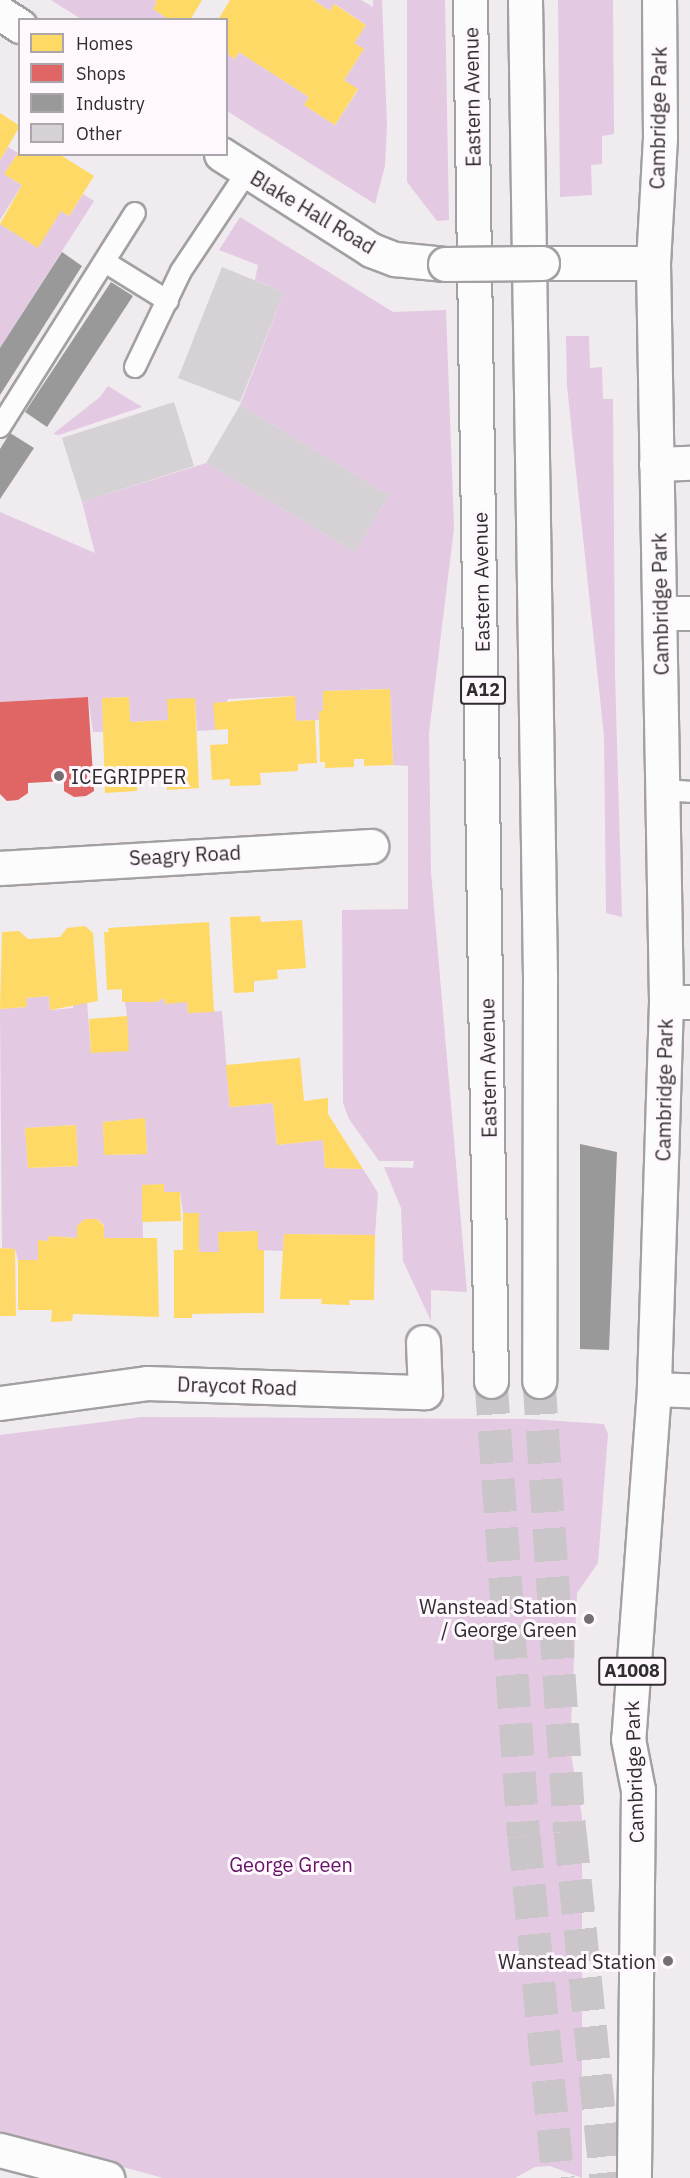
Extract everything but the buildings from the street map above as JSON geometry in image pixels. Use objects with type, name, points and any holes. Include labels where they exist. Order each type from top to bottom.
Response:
[{"type":"main road","name":"Eastern Avenue","points":[[470,0],[492,1381]]},
{"type":"main road","name":"A12","points":[[525,0],[540,976],[539,1381]]},
{"type":"main road","name":"Cambridge Park","points":[[634,2178],[634,1935],[638,1790],[628,1739],[654,1389],[678,1002],[675,613],[656,464],[652,263],[660,138],[659,0]]},
{"type":"main road","points":[[0,13],[18,25]]},
{"type":"main road","name":"Blake Hall Road","points":[[234,163],[371,250],[395,259],[445,264],[652,263]]},
{"type":"main road","points":[[656,464],[690,463]]},
{"type":"main road","name":"Seagry Road","points":[[0,867],[371,846]]},
{"type":"main road","name":"Draycot Road","points":[[0,1403],[147,1383],[425,1392],[423,1342]]},
{"type":"main road","points":[[654,1389],[690,1389]]},
{"type":"main road","points":[[0,2150],[107,2178]]},
{"type":"lane","points":[[135,367],[234,163]]},
{"type":"lane","points":[[0,427],[135,213]]},
{"type":"lane","points":[[105,262],[168,301]]},
{"type":"green space","points":[[51,0],[154,0],[157,2],[153,9],[168,18],[79,18]]},
{"type":"green space","points":[[313,0],[361,0],[373,7],[373,0],[382,0],[387,125],[385,166],[375,204],[228,112],[228,54],[235,59],[239,52],[309,97],[304,105],[335,125],[358,90],[344,80],[364,49],[354,43],[366,25],[335,4],[330,11]]},
{"type":"green space","points":[[407,0],[445,0],[449,220],[437,221],[407,182]]},
{"type":"green space","points":[[558,0],[613,0],[614,134],[602,136],[602,164],[591,165],[592,195],[560,197]]},
{"type":"green space","points":[[8,147],[18,153],[4,174],[22,185],[0,220],[0,160]]},
{"type":"green space","points":[[83,194],[94,201],[0,348],[0,224],[38,247],[61,211],[69,216]]},
{"type":"green space","points":[[240,217],[393,312],[446,310],[454,528],[429,733],[431,872],[467,1292],[431,1290],[431,1321],[403,1261],[401,1208],[384,1167],[413,1168],[414,1161],[379,1161],[349,1119],[343,1103],[342,910],[408,909],[408,766],[393,765],[390,689],[323,691],[323,711],[319,711],[319,720],[296,721],[294,696],[228,699],[215,730],[197,731],[195,698],[168,720],[130,722],[129,697],[102,698],[103,732],[93,732],[88,697],[0,702],[0,512],[95,553],[82,502],[206,463],[355,552],[389,495],[240,405],[284,292],[255,280],[258,265],[219,250]]},
{"type":"green space","points":[[566,336],[589,336],[590,368],[602,367],[603,399],[613,399],[615,674],[622,917],[606,913],[604,736],[567,386]]},
{"type":"green space","points":[[108,386],[142,407],[59,435],[53,434],[100,397]]},
{"type":"green space","points":[[49,996],[50,1010],[73,1008],[73,1003],[87,1002],[91,1053],[127,1016],[125,1001],[156,1002],[164,998],[187,1002],[188,1013],[222,1011],[230,1107],[273,1103],[277,1145],[323,1140],[325,1168],[363,1169],[378,1193],[375,1235],[284,1234],[283,1251],[258,1250],[258,1231],[219,1232],[219,1252],[199,1252],[199,1213],[183,1213],[180,1192],[164,1192],[164,1184],[142,1186],[143,1238],[104,1238],[104,1225],[97,1219],[85,1219],[77,1226],[77,1238],[49,1236],[48,1241],[38,1240],[38,1260],[18,1260],[15,1249],[2,1248],[0,1009],[27,1007],[26,998]],"holes":[[[145,1118],[147,1154],[105,1155],[103,1122]],[[76,1125],[78,1166],[28,1168],[25,1128]]]},
{"type":"green space","name":"George Green","points":[[142,1417],[530,1419],[604,1424],[608,1434],[598,1563],[577,1593],[570,1749],[582,1816],[582,2178],[550,2166],[535,2167],[515,2178],[163,2178],[0,2133],[0,1435]]},
{"type":"tunnel","points":[[491,1381],[524,1836],[558,2178]]},
{"type":"tunnel","points":[[539,1381],[570,1831],[606,2178]]},
{"type":"place","name":"ICEGRIPPER","points":[[59,776]]},
{"type":"place","name":"Wanstead Station / George Green","points":[[589,1619]]},
{"type":"place","name":"Wanstead Station","points":[[668,1961]]}]
